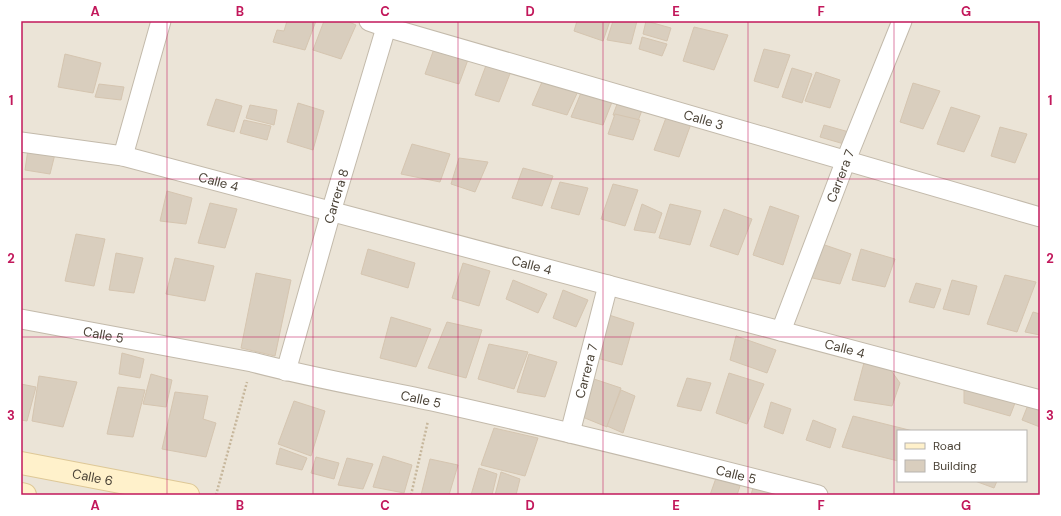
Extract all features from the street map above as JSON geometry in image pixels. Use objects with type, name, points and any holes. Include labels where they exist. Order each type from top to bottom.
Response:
[{"type":"street","points":[[124,156],[161,21]]},
{"type":"street","name":"Carrera 7","points":[[781,331],[846,160],[902,21]]},
{"type":"street","name":"Calle 3","points":[[381,23],[1040,217]]},
{"type":"street","name":"Carrera 8","points":[[286,371],[331,212],[381,23]]},
{"type":"street","name":"Calle 4","points":[[21,142],[124,156],[1040,400]]},
{"type":"street","name":"Carrera 7","points":[[570,433],[608,285]]},
{"type":"street","name":"Calle 5","points":[[21,319],[252,362],[286,371],[432,401],[570,433],[818,495]]},
{"type":"street","name":"Calle 6","points":[[21,463],[188,495]]},
{"type":"street","points":[[21,494],[25,495]]},
{"type":"path","points":[[216,495],[252,362]]},
{"type":"path","points":[[411,495],[432,401]]},
{"type":"shaded area","points":[[21,21],[1040,21],[1040,495],[21,495]]},
{"type":"building","points":[[287,21],[316,21],[305,50],[273,42],[277,30],[284,31]]},
{"type":"building","points":[[324,21],[347,21],[356,25],[341,59],[313,50]]},
{"type":"building","points":[[577,21],[610,21],[603,41],[574,31]]},
{"type":"building","points":[[613,21],[637,21],[631,44],[607,40]]},
{"type":"building","points":[[646,21],[671,28],[667,41],[643,34]]},
{"type":"building","points":[[694,27],[728,35],[714,70],[683,61]]},
{"type":"building","points":[[642,37],[667,44],[662,56],[639,49]]},
{"type":"building","points":[[435,46],[469,57],[459,84],[425,74]]},
{"type":"building","points":[[764,49],[790,55],[778,88],[754,81]]},
{"type":"building","points":[[65,54],[101,63],[93,93],[58,87]]},
{"type":"building","points":[[488,60],[513,66],[499,102],[475,95]]},
{"type":"building","points":[[792,68],[812,74],[802,103],[782,97]]},
{"type":"building","points":[[816,72],[840,80],[830,108],[805,101]]},
{"type":"building","points":[[545,75],[579,89],[567,115],[532,105]]},
{"type":"building","points":[[913,83],[940,91],[923,129],[900,122]]},
{"type":"building","points":[[99,84],[124,87],[121,100],[95,97]]},
{"type":"building","points":[[583,88],[614,97],[603,125],[571,117]]},
{"type":"building","points":[[620,96],[645,102],[638,121],[613,115]]},
{"type":"building","points":[[216,99],[242,106],[234,132],[207,125]]},
{"type":"building","points":[[298,103],[324,111],[313,150],[287,142]]},
{"type":"building","points":[[250,105],[277,110],[274,125],[246,118]]},
{"type":"building","points":[[951,107],[980,116],[964,152],[937,144]]},
{"type":"building","points":[[615,114],[640,120],[633,140],[608,134]]},
{"type":"building","points":[[667,115],[692,121],[679,157],[654,150]]},
{"type":"building","points":[[244,120],[271,126],[267,140],[240,133]]},
{"type":"building","points":[[824,125],[849,132],[844,144],[820,137]]},
{"type":"building","points":[[1000,127],[1027,134],[1015,163],[991,156]]},
{"type":"building","points":[[412,144],[450,154],[440,182],[401,174]]},
{"type":"building","points":[[28,149],[55,154],[50,174],[25,170]]},
{"type":"building","points":[[459,158],[488,162],[475,192],[451,184]]},
{"type":"building","points":[[523,168],[553,176],[542,206],[512,198]]},
{"type":"building","points":[[560,182],[588,188],[579,215],[551,208]]},
{"type":"building","points":[[613,184],[638,190],[625,226],[601,219]]},
{"type":"building","points":[[167,191],[192,198],[186,224],[160,221]]},
{"type":"building","points":[[210,203],[237,209],[225,248],[198,243]]},
{"type":"building","points":[[642,204],[662,213],[655,233],[634,230]]},
{"type":"building","points":[[670,204],[701,211],[690,245],[659,238]]},
{"type":"building","points":[[770,206],[799,216],[783,265],[753,255]]},
{"type":"building","points":[[724,209],[752,219],[738,255],[710,246]]},
{"type":"building","points":[[76,234],[105,239],[94,286],[65,281]]},
{"type":"building","points":[[819,243],[851,254],[840,284],[808,277]]},
{"type":"building","points":[[368,249],[415,263],[408,288],[361,274]]},
{"type":"building","points":[[861,249],[895,259],[885,287],[852,280]]},
{"type":"building","points":[[116,253],[143,258],[134,293],[109,290]]},
{"type":"building","points":[[175,258],[214,266],[205,301],[166,294]]},
{"type":"building","points":[[463,263],[490,271],[479,306],[452,298]]},
{"type":"building","points":[[256,273],[291,280],[275,356],[241,348]]},
{"type":"building","points":[[1005,275],[1036,282],[1017,332],[987,324]]},
{"type":"building","points":[[513,280],[547,294],[538,313],[506,299]]},
{"type":"building","points":[[952,280],[977,286],[969,315],[943,309]]},
{"type":"building","points":[[916,283],[941,289],[934,308],[909,302]]},
{"type":"building","points":[[563,290],[588,300],[576,327],[553,318]]},
{"type":"building","points":[[1033,312],[1040,314],[1040,335],[1025,332]]},
{"type":"building","points":[[609,315],[634,323],[622,365],[597,358]]},
{"type":"building","points":[[391,317],[431,329],[416,367],[380,358]]},
{"type":"building","points":[[447,322],[482,330],[466,378],[428,368]]},
{"type":"building","points":[[736,336],[776,350],[767,373],[730,360]]},
{"type":"building","points":[[489,344],[528,352],[514,389],[478,379]]},
{"type":"building","points":[[122,353],[144,359],[140,378],[119,374]]},
{"type":"building","points":[[529,354],[557,362],[545,397],[517,392]]},
{"type":"building","points":[[865,359],[887,365],[900,383],[892,406],[854,400]]},
{"type":"building","points":[[729,373],[764,384],[747,424],[716,413]]},
{"type":"building","points":[[151,374],[172,380],[166,407],[143,404]]},
{"type":"building","points":[[39,376],[77,382],[63,427],[32,421]]},
{"type":"building","points":[[591,378],[621,388],[607,427],[580,416]]},
{"type":"building","points":[[687,378],[711,383],[701,411],[677,406]]},
{"type":"building","points":[[21,384],[36,387],[27,421],[21,420]]},
{"type":"building","points":[[118,387],[145,390],[133,437],[107,434]]},
{"type":"building","points":[[964,389],[1015,403],[1010,416],[964,403]]},
{"type":"building","points":[[621,390],[635,396],[623,433],[607,426]]},
{"type":"building","points":[[175,392],[208,396],[203,419],[216,423],[206,457],[162,449]]},
{"type":"building","points":[[294,401],[325,411],[311,456],[278,444]]},
{"type":"building","points":[[771,402],[791,409],[783,434],[764,427]]},
{"type":"building","points":[[1028,405],[1040,409],[1040,427],[1022,420]]},
{"type":"building","points":[[853,416],[909,430],[897,430],[897,461],[842,447]]},
{"type":"building","points":[[813,420],[836,429],[830,448],[806,440]]},
{"type":"building","points":[[494,428],[538,438],[525,476],[481,465]]},
{"type":"building","points":[[280,448],[307,458],[302,470],[276,464]]},
{"type":"building","points":[[383,456],[412,465],[404,493],[373,487]]},
{"type":"building","points":[[316,457],[339,463],[334,479],[311,473]]},
{"type":"building","points":[[347,458],[373,464],[363,489],[338,485]]},
{"type":"building","points":[[430,459],[458,465],[449,495],[421,495]]},
{"type":"building","points":[[479,468],[497,474],[492,495],[471,495]]},
{"type":"building","points":[[501,472],[520,479],[516,495],[495,495]]},
{"type":"building","points":[[716,478],[740,486],[737,495],[710,495]]},
{"type":"building","points":[[978,482],[997,482],[994,488]]},
{"type":"building","points":[[754,484],[786,495],[751,495]]}]
